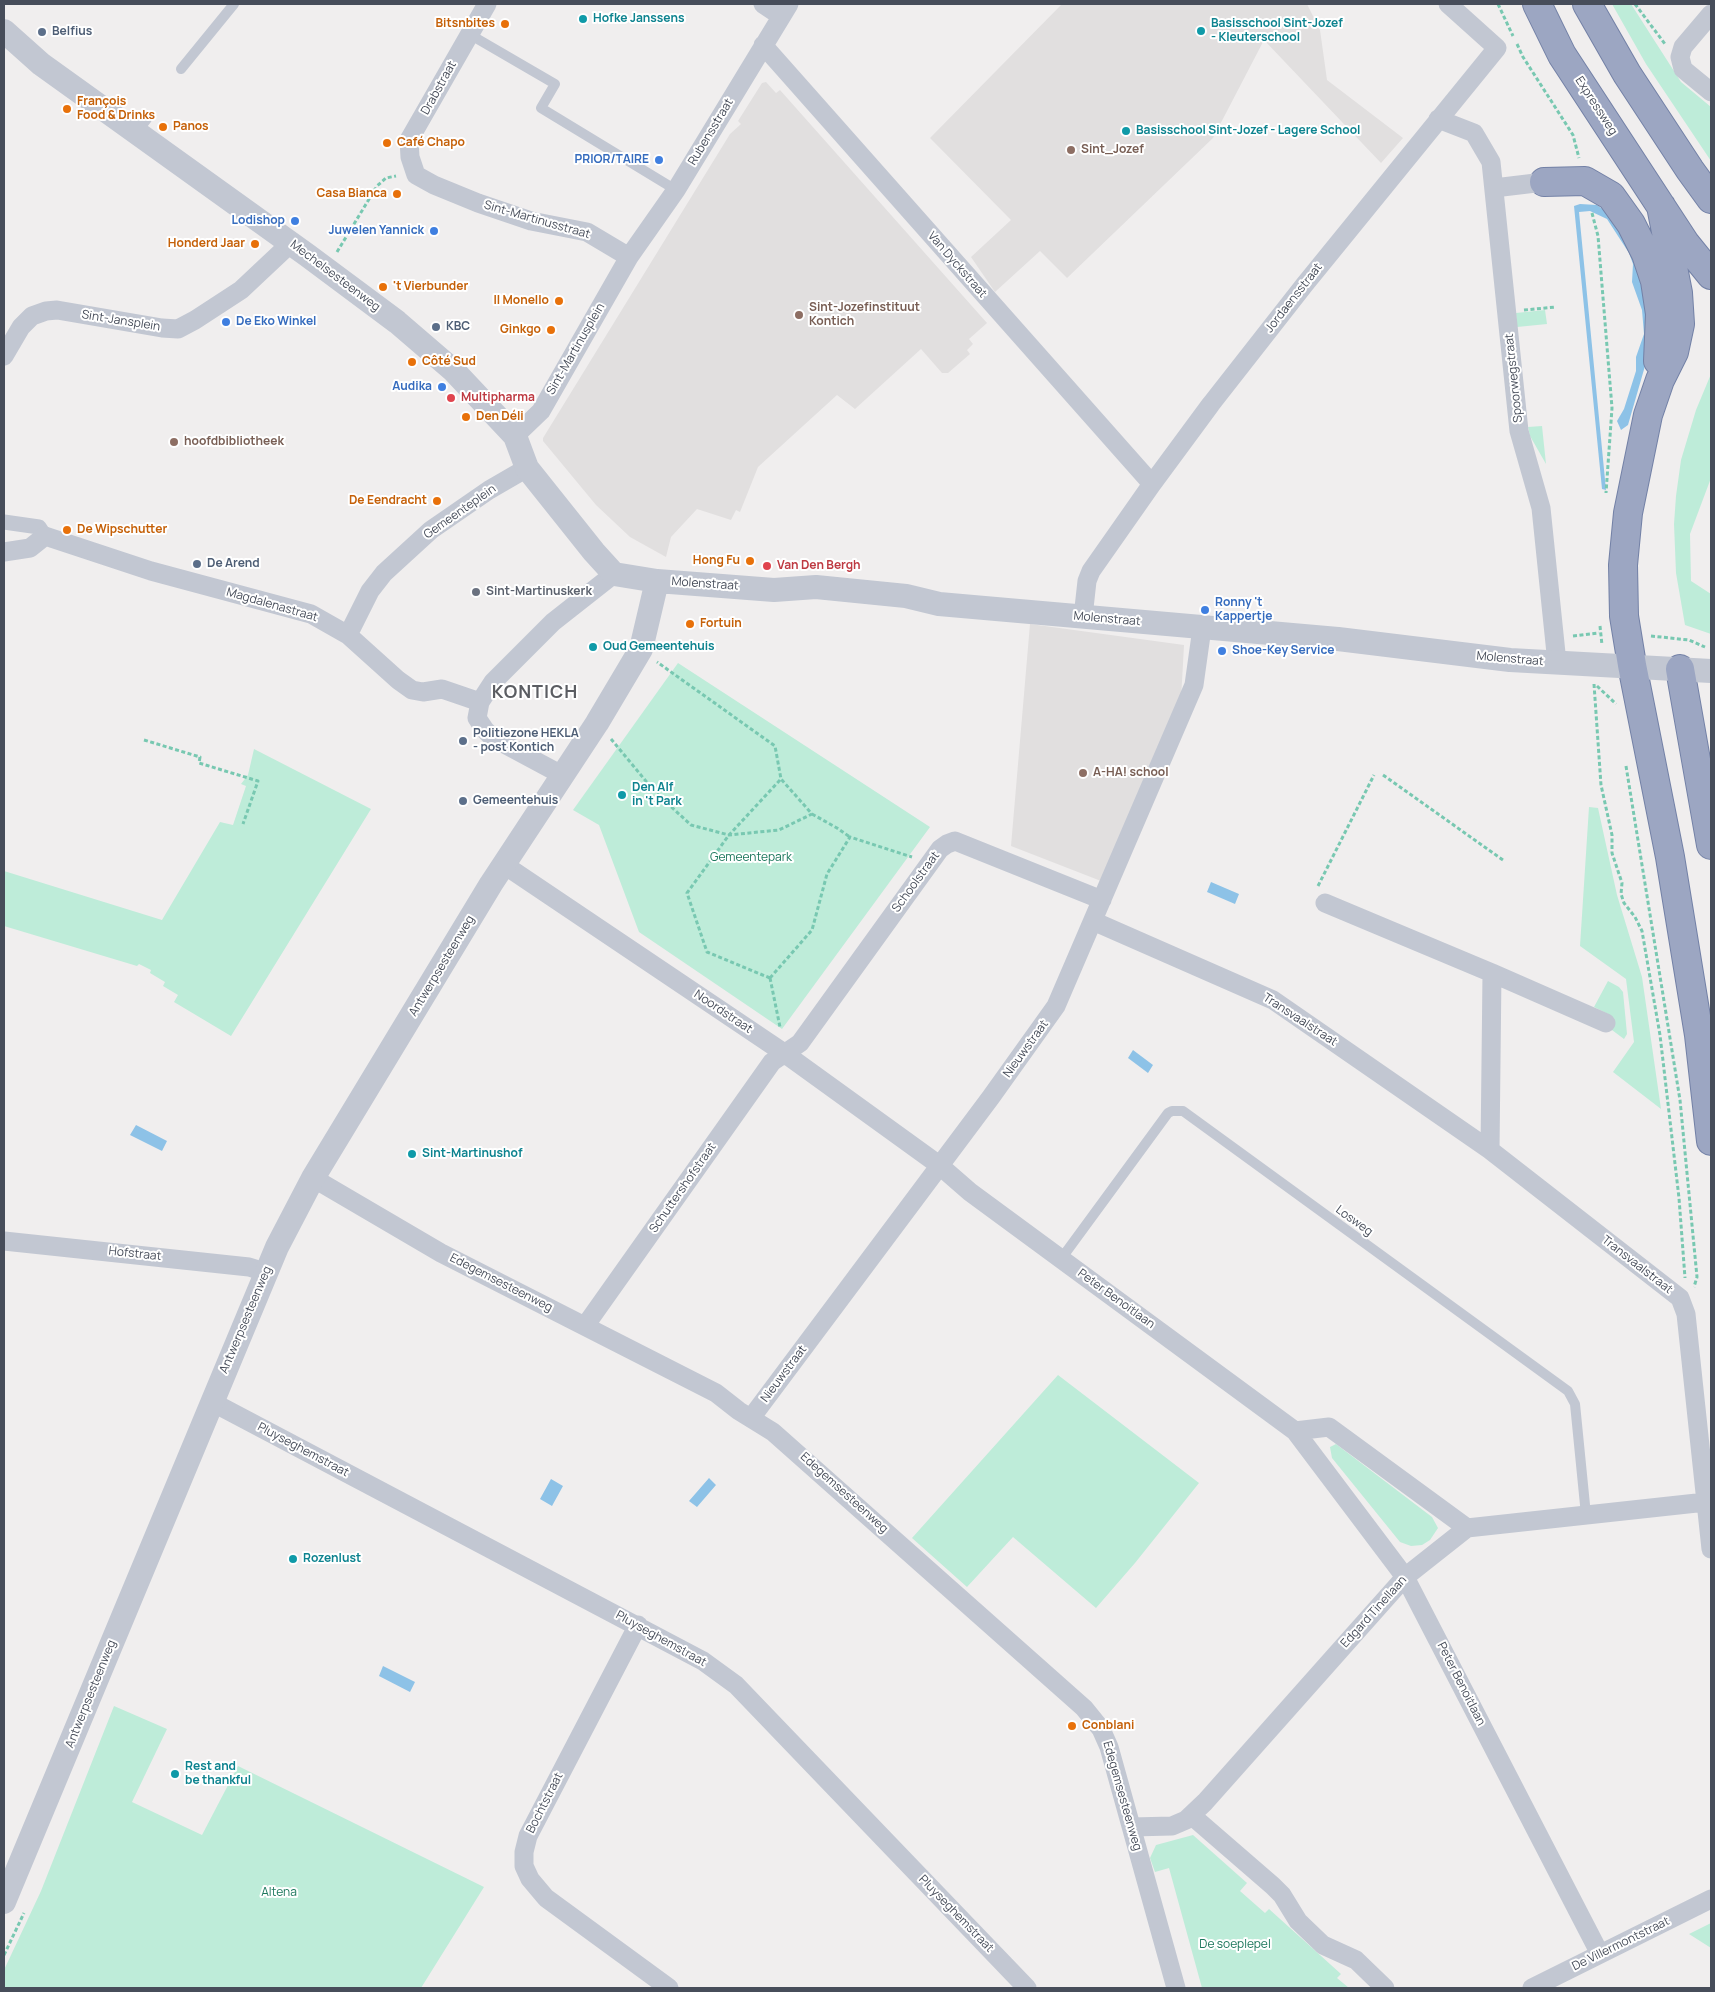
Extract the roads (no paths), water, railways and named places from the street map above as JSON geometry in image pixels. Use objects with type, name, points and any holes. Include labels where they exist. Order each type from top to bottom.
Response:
[{"type":"highway","name":"Expressweg","points":[[1537,4],[1562,55],[1685,243],[1711,275]]},
{"type":"highway","points":[[1587,4],[1627,74],[1711,199]]},
{"type":"highway","points":[[1544,182],[1585,181],[1611,196],[1631,224],[1646,254],[1655,281],[1660,314],[1658,362],[1660,380]]},
{"type":"highway","points":[[1661,206],[1678,293],[1680,324],[1674,352],[1660,380],[1648,415],[1628,513],[1623,565],[1624,616],[1670,857],[1699,1035],[1711,1141]]},
{"type":"highway","points":[[1680,669],[1711,845]]},
{"type":"street","name":"Drabstraat","points":[[416,175],[410,157],[409,140],[486,4]]},
{"type":"street","points":[[763,4],[785,10]]},
{"type":"street","name":"Jordaensstraat","points":[[1083,618],[1087,581],[1091,571],[1152,484],[1254,348],[1496,48],[1448,4]]},
{"type":"street","name":"Rubensstraat","points":[[629,257],[676,190],[785,10]]},
{"type":"street","points":[[1711,14],[1683,47],[1680,57],[1683,69],[1711,92]]},
{"type":"street","name":"Mechelsesteenweg","points":[[4,31],[41,64],[142,126],[326,270],[397,322],[454,371],[515,436],[527,468],[594,552],[614,574]]},
{"type":"street","name":"Van Dyckstraat","points":[[763,45],[1152,484]]},
{"type":"street","name":"Spoorwegstraat","points":[[1438,119],[1474,133],[1491,162],[1519,432],[1541,508],[1558,663]]},
{"type":"street","name":"Sint-Martinusstraat","points":[[416,175],[434,185],[478,203],[531,221],[587,232],[629,257]]},
{"type":"street","points":[[1494,188],[1544,182]]},
{"type":"street","name":"Sint-Jansplein","points":[[4,356],[21,327],[32,316],[46,311],[57,310],[178,329],[241,290],[291,243]]},
{"type":"street","name":"Sint-Martinusplein","points":[[515,436],[541,411],[629,257]]},
{"type":"street","name":"Gemeenteplein","points":[[348,635],[370,591],[384,573],[431,530],[489,490],[527,468]]},
{"type":"street","name":"Magdalenastraat","points":[[4,522],[39,527],[45,536],[150,571],[310,614],[348,635],[398,680],[412,690],[423,692],[442,689],[480,702]]},
{"type":"street","points":[[4,552],[30,548],[45,536]]},
{"type":"street","points":[[614,574],[657,581],[641,649],[597,723],[562,775],[493,738],[477,718],[480,702],[493,682],[553,622],[614,574]]},
{"type":"street","name":"Molenstraat","points":[[657,581],[774,590],[816,587],[906,596],[939,604],[1338,639],[1510,660],[1632,665]]},
{"type":"street","name":"Nieuwstraat","points":[[751,1418],[1050,1017],[1194,685],[1202,628]]},
{"type":"street","points":[[1632,665],[1711,671]]},
{"type":"street","name":"Antwerpsesteenweg","points":[[4,1902],[265,1272],[314,1178],[503,864],[562,775]]},
{"type":"street","name":"Schoolstraat","points":[[784,1053],[800,1043],[940,849],[947,844],[956,841],[1102,900]]},
{"type":"street","name":"Noordstraat","points":[[503,864],[784,1053],[939,1165]]},
{"type":"street","points":[[1325,903],[1606,1023]]},
{"type":"street","name":"Transvaalstraat","points":[[1093,921],[1273,1000],[1490,1150],[1683,1306],[1706,1502]]},
{"type":"street","points":[[1490,1150],[1492,973]]},
{"type":"street","name":"Schuttershofstraat","points":[[585,1326],[772,1062],[784,1053]]},
{"type":"street","name":"Peter Benoitlaan","points":[[939,1165],[970,1192],[1295,1431],[1405,1577],[1600,1954]]},
{"type":"street","name":"Edegemsesteenweg","points":[[314,1178],[441,1253],[716,1393],[783,1439],[1091,1715],[1107,1741],[1176,1988]]},
{"type":"street","name":"Hofstraat","points":[[4,1241],[249,1267],[265,1272]]},
{"type":"street","name":"Pluyseghemstraat","points":[[212,1402],[704,1661],[736,1686],[1027,1988]]},
{"type":"street","points":[[1295,1431],[1329,1427],[1467,1528],[1706,1502],[1711,1549]]},
{"type":"street","name":"Edgard Tinellaan","points":[[1132,1827],[1172,1826],[1181,1823],[1191,1815],[1405,1577],[1467,1528]]},
{"type":"street","name":"Bochtstraat","points":[[638,1625],[528,1836],[524,1852],[524,1866],[530,1880],[546,1898],[669,1988]]},
{"type":"street","points":[[1191,1815],[1273,1886],[1282,1895],[1298,1921],[1323,1945],[1356,1960],[1385,1988]]},
{"type":"street","name":"De Villermontstraat","points":[[1532,1988],[1711,1899]]},
{"type":"lane","points":[[181,69],[234,4]]},
{"type":"lane","points":[[469,34],[555,84],[541,108],[676,190]]},
{"type":"lane","name":"Losweg","points":[[1061,1259],[1168,1114],[1172,1111],[1183,1112],[1568,1391],[1575,1404],[1586,1515]]},
{"type":"water","points":[[1580,204],[1597,205],[1612,216],[1633,249],[1648,306],[1645,366],[1628,425],[1621,430],[1617,421],[1624,409],[1636,371],[1636,357],[1644,334],[1642,310],[1632,282],[1633,264],[1629,253],[1607,219],[1590,211],[1579,212],[1606,490],[1602,489],[1574,206]]},
{"type":"water","points":[[1211,882],[1239,894],[1235,904],[1207,892]]},
{"type":"water","points":[[1133,1050],[1153,1065],[1148,1073],[1128,1058]]},
{"type":"water","points":[[136,1125],[167,1141],[162,1151],[130,1135]]},
{"type":"water","points":[[709,1478],[716,1485],[697,1507],[689,1501]]},
{"type":"water","points":[[551,1479],[563,1486],[552,1506],[540,1499]]},
{"type":"water","points":[[383,1666],[415,1682],[410,1692],[379,1676]]},
{"type":"place","name":"Hofke Janssens","points":[[583,19]]},
{"type":"place","name":"Bitsnbites","points":[[505,24]]},
{"type":"place","name":"Basisschool Sint-Jozef - Kleuterschool","points":[[1201,31]]},
{"type":"place","name":"Belfius","points":[[42,32]]},
{"type":"place","name":"François Food & Drinks","points":[[67,109]]},
{"type":"place","name":"Panos","points":[[163,127]]},
{"type":"place","name":"Basisschool Sint-Jozef - Lagere School","points":[[1126,131]]},
{"type":"place","name":"Café Chapo","points":[[387,143]]},
{"type":"place","name":"Sint_Jozef","points":[[1071,150]]},
{"type":"place","name":"PRIOR/TAIRE","points":[[659,160]]},
{"type":"place","name":"Casa Bianca","points":[[397,194]]},
{"type":"place","name":"Lodishop","points":[[295,221]]},
{"type":"place","name":"Juwelen Yannick","points":[[434,231]]},
{"type":"place","name":"Honderd Jaar","points":[[255,244]]},
{"type":"place","name":"'t Vierbunder","points":[[383,287]]},
{"type":"place","name":"Il Monello","points":[[559,301]]},
{"type":"place","name":"Sint-Jozefinstituut Kontich","points":[[799,315]]},
{"type":"place","name":"De Eko Winkel","points":[[226,322]]},
{"type":"place","name":"KBC","points":[[436,327]]},
{"type":"place","name":"Ginkgo","points":[[551,330]]},
{"type":"place","name":"Côté Sud","points":[[412,362]]},
{"type":"place","name":"Audika","points":[[442,387]]},
{"type":"place","name":"Multipharma","points":[[451,398]]},
{"type":"place","name":"Den Déli","points":[[466,417]]},
{"type":"place","name":"hoofdbibliotheek","points":[[174,442]]},
{"type":"place","name":"De Eendracht","points":[[437,501]]},
{"type":"place","name":"De Wipschutter","points":[[67,530]]},
{"type":"place","name":"Hong Fu","points":[[750,561]]},
{"type":"place","name":"De Arend","points":[[197,564]]},
{"type":"place","name":"Van Den Bergh","points":[[767,566]]},
{"type":"place","name":"Sint-Martinuskerk","points":[[476,592]]},
{"type":"place","name":"Ronny 't Kappertje","points":[[1205,610]]},
{"type":"place","name":"Fortuin","points":[[690,624]]},
{"type":"place","name":"Oud Gemeentehuis","points":[[593,647]]},
{"type":"place","name":"Shoe-Key Service","points":[[1222,651]]},
{"type":"place","name":"Politiezone HEKLA - post Kontich","points":[[463,741]]},
{"type":"place","name":"A-HA! school","points":[[1083,773]]},
{"type":"place","name":"Den Alf in 't Park","points":[[622,795]]},
{"type":"place","name":"Gemeentehuis","points":[[463,801]]},
{"type":"place","name":"Sint-Martinushof","points":[[412,1154]]},
{"type":"place","name":"Rozenlust","points":[[293,1559]]},
{"type":"place","name":"Conblani","points":[[1072,1726]]},
{"type":"place","name":"Rest and be thankful","points":[[175,1774]]},
{"type":"district","name":"KONTICH","points":[[535,693]]},
{"type":"park label","name":"Gemeentepark","points":[[751,858]]},
{"type":"park label","name":"Altena","points":[[279,1893]]},
{"type":"park label","name":"De soeplepel","points":[[1235,1945]]}]
